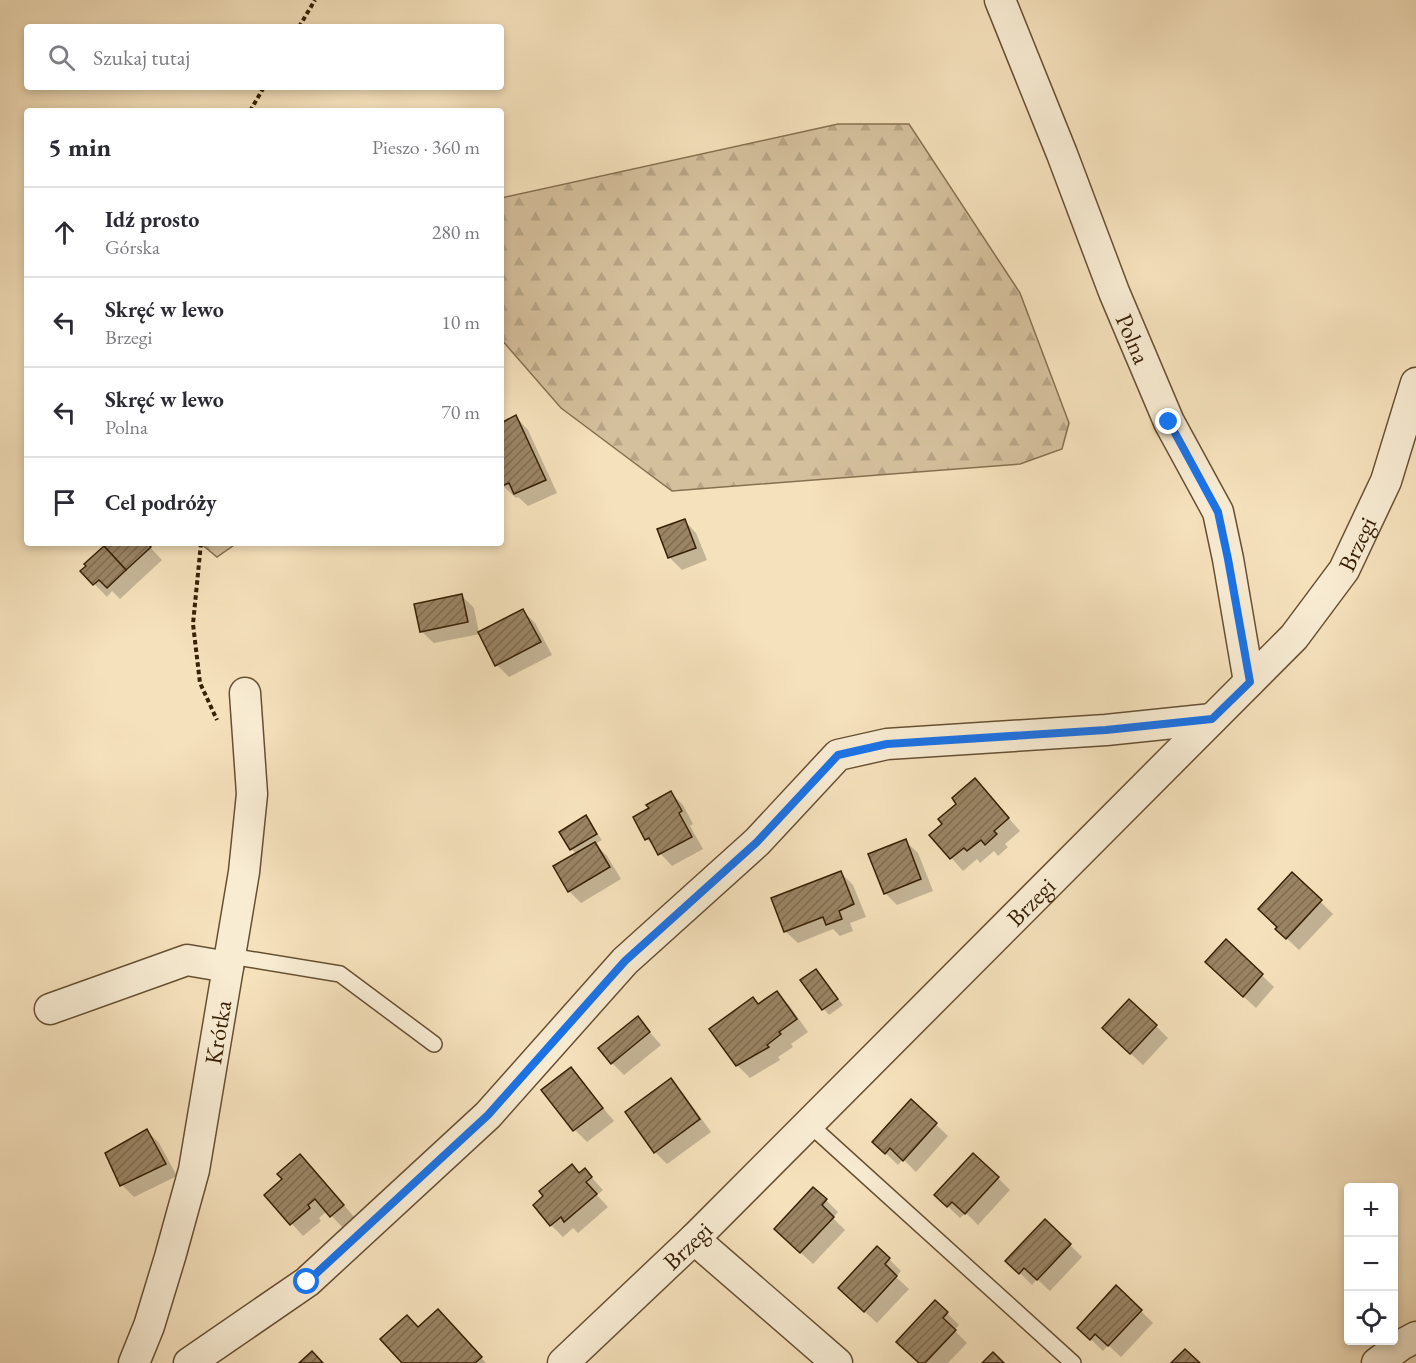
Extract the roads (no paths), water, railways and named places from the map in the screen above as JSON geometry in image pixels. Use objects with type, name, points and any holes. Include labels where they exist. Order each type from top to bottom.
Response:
[{"type":"street","name":"Polna","points":[[1000,0],[1114,292],[1169,422],[1218,512],[1250,682]]},
{"type":"street","name":"Brzegi","points":[[563,1363],[694,1239],[1294,637],[1344,570],[1386,481],[1416,383]]},
{"type":"street","name":"Krótka","points":[[134,1363],[149,1326],[194,1170],[244,872],[252,794],[245,693]]},
{"type":"street","points":[[189,1363],[307,1282],[488,1115],[625,961],[757,842],[838,755],[887,744],[1106,730],[1212,719]]},
{"type":"street","points":[[50,1009],[187,960],[229,961]]},
{"type":"street","points":[[694,1239],[837,1363]]},
{"type":"street","points":[[1377,1363],[1416,1337]]},
{"type":"lane","points":[[229,961],[340,974],[434,1044]]},
{"type":"lane","points":[[808,1124],[1073,1363]]}]
